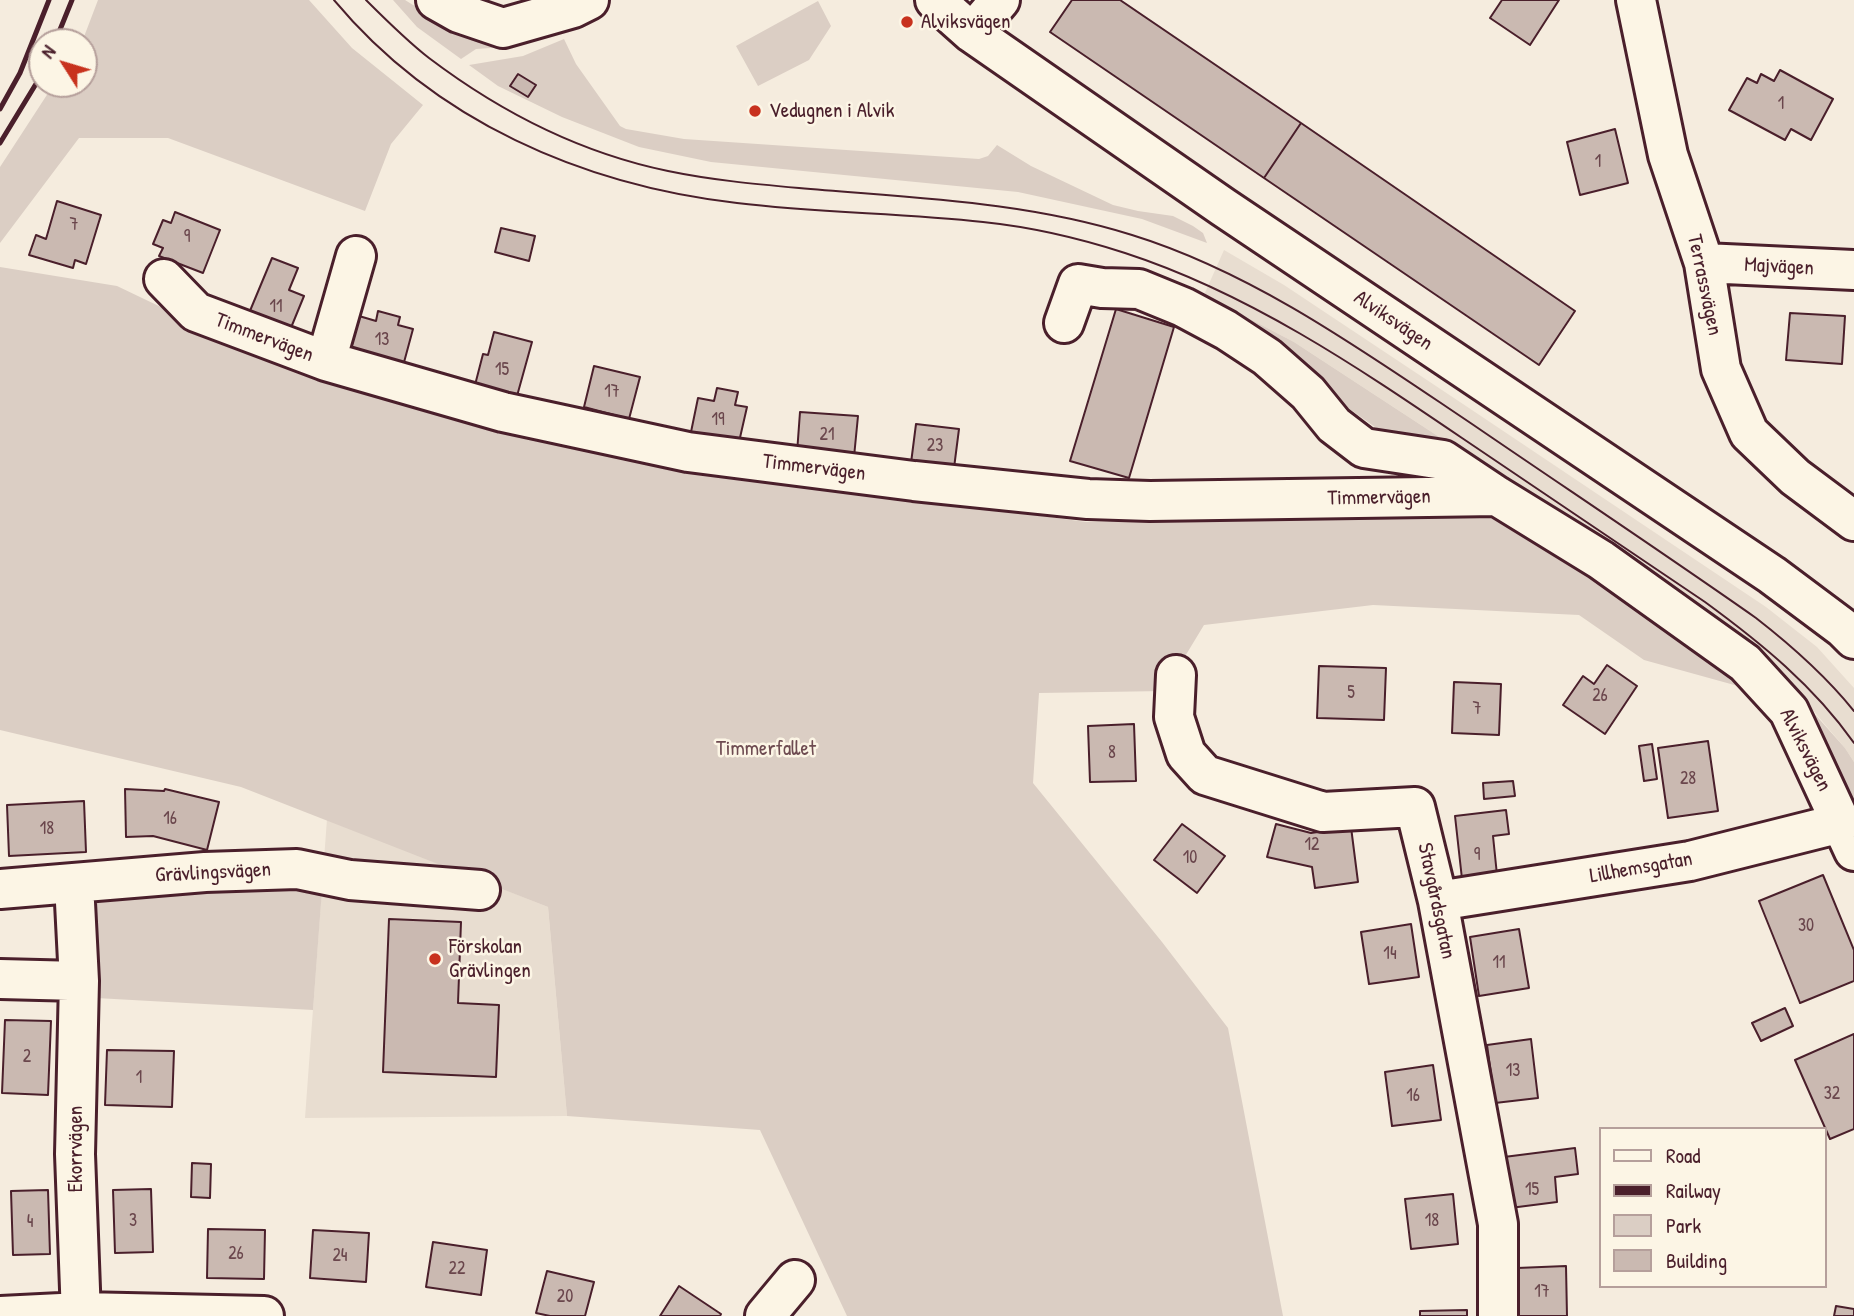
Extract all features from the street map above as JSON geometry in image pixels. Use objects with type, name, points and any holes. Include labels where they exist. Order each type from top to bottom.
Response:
[{"type":"street","points":[[436,0],[459,13],[503,28],[573,8],[589,0]]},
{"type":"street","name":"Alviksvägen","points":[[935,0],[972,33],[1223,207],[1772,575],[1854,639]]},
{"type":"street","points":[[972,33],[1000,0]]},
{"type":"street","name":"Terrassvägen","points":[[1636,0],[1668,155],[1704,263],[1721,369],[1749,433],[1795,477],[1854,521]]},
{"type":"street","points":[[326,362],[356,256]]},
{"type":"street","name":"Majvägen","points":[[1704,263],[1854,270]]},
{"type":"street","name":"Timmervägen","points":[[164,279],[196,312],[326,362],[503,412],[688,452],[914,481],[1088,499],[1150,501],[1497,496]]},
{"type":"street","name":"Alviksvägen","points":[[1064,323],[1078,284],[1139,289],[1183,307],[1226,330],[1267,357],[1308,393],[1334,425],[1364,448],[1443,460],[1601,560],[1745,663],[1789,711],[1848,837]]},
{"type":"street","name":"Stavgårdsgatan","points":[[1176,676],[1174,717],[1186,754],[1205,775],[1323,812],[1415,807],[1438,901],[1498,1224],[1498,1316]]},
{"type":"street","name":"Lillhemsgatan","points":[[1438,901],[1848,837]]},
{"type":"street","name":"Grävlingsvägen","points":[[0,889],[205,872],[297,869],[351,880],[480,890]]},
{"type":"street","points":[[0,979],[79,981],[74,883]]},
{"type":"street","name":"Ekorrvägen","points":[[79,981],[75,1154],[81,1314]]},
{"type":"street","points":[[765,1316],[795,1280]]},
{"type":"street","points":[[0,1315],[264,1316]]},
{"type":"shaded area","points":[[1224,250],[1284,285],[1463,404],[1766,607],[1817,647],[1854,688],[1854,762],[1811,708],[1453,446],[1294,342],[1204,295]]},
{"type":"shaded area","name":"Förskolan Grävlingen","points":[[327,819],[548,907],[567,1116],[305,1118]]},
{"type":"green space","points":[[98,0],[309,0],[352,48],[423,105],[391,144],[365,211],[168,138],[79,138],[0,243],[0,167],[45,98],[98,98],[98,28],[87,28]]},
{"type":"green space","points":[[393,0],[405,0],[439,21],[573,22],[520,46],[476,49],[461,59],[417,27]]},
{"type":"green space","points":[[818,1],[831,26],[809,60],[758,86],[736,46]]},
{"type":"green space","points":[[564,39],[576,64],[620,126],[626,129],[684,139],[979,159],[988,156],[997,145],[1031,166],[1113,205],[1173,216],[1203,233],[1207,243],[1142,219],[1018,192],[711,162],[639,147],[562,117],[498,86],[469,65],[523,56]]},
{"type":"green space","name":"Timmerfallet","points":[[0,267],[117,286],[188,320],[860,491],[1086,522],[1507,517],[1756,691],[1644,660],[1579,615],[1373,605],[1204,625],[1164,691],[1039,693],[1033,783],[1228,1028],[1283,1316],[847,1316],[760,1130],[567,1116],[548,907],[241,787],[0,730]]},
{"type":"green space","points":[[1204,295],[1294,342],[1453,446],[1780,675],[1845,748],[1854,762],[1854,808],[1803,716],[1494,480],[1431,437],[1382,432],[1283,362],[1198,309]]},
{"type":"green space","points":[[298,884],[322,890],[313,1010],[96,998],[91,897]]},
{"type":"building","points":[[1072,0],[1120,0],[1301,123],[1264,178],[1050,32]]},
{"type":"building","points":[[1502,0],[1559,0],[1530,45],[1490,18]]},
{"type":"building","points":[[1780,70],[1833,99],[1811,140],[1791,129],[1785,140],[1729,110],[1747,78],[1757,83],[1761,74],[1774,81]]},
{"type":"building","points":[[518,74],[536,85],[528,97],[510,86]]},
{"type":"building","points":[[1301,123],[1575,311],[1539,365],[1264,178]]},
{"type":"building","points":[[1615,129],[1628,183],[1580,195],[1567,142]]},
{"type":"building","points":[[57,201],[101,215],[86,264],[75,260],[73,268],[29,255],[36,235],[46,239]]},
{"type":"building","points":[[175,212],[220,230],[203,273],[159,256],[163,248],[153,244],[163,220],[171,223]]},
{"type":"building","points":[[501,228],[535,236],[529,261],[495,252]]},
{"type":"building","points":[[272,258],[298,268],[289,290],[304,296],[288,335],[247,318]]},
{"type":"building","points":[[1116,309],[1174,327],[1129,478],[1070,461]]},
{"type":"building","points":[[378,311],[400,317],[398,325],[413,329],[403,366],[350,352],[359,316],[376,321]]},
{"type":"building","points":[[1790,313],[1845,316],[1842,364],[1786,360]]},
{"type":"building","points":[[494,332],[532,342],[517,396],[475,385],[483,354],[488,355]]},
{"type":"building","points":[[594,366],[640,377],[629,419],[584,407]]},
{"type":"building","points":[[717,388],[738,392],[735,405],[747,407],[739,442],[691,432],[698,398],[714,401]]},
{"type":"building","points":[[800,412],[858,416],[854,457],[797,453]]},
{"type":"building","points":[[916,424],[959,429],[954,468],[911,463]]},
{"type":"building","points":[[1607,665],[1637,686],[1605,734],[1563,705],[1583,676],[1594,684]]},
{"type":"building","points":[[1319,666],[1386,668],[1384,720],[1317,718]]},
{"type":"building","points":[[1454,682],[1501,684],[1499,735],[1452,733]]},
{"type":"building","points":[[1134,724],[1136,781],[1090,782],[1088,726]]},
{"type":"building","points":[[1708,741],[1718,811],[1668,818],[1658,748]]},
{"type":"building","points":[[1652,744],[1657,779],[1644,781],[1639,746]]},
{"type":"building","points":[[1513,781],[1515,796],[1484,799],[1483,783]]},
{"type":"building","points":[[125,789],[165,789],[219,802],[207,850],[153,836],[126,837]]},
{"type":"building","points":[[84,801],[86,852],[9,856],[7,805]]},
{"type":"building","points":[[1506,810],[1509,834],[1493,836],[1497,875],[1462,879],[1455,816]]},
{"type":"building","points":[[1182,824],[1225,856],[1197,893],[1154,860]]},
{"type":"building","points":[[1276,824],[1311,833],[1351,827],[1358,882],[1315,888],[1312,867],[1267,857]]},
{"type":"building","points":[[1823,875],[1854,950],[1854,981],[1800,1003],[1759,901]]},
{"type":"building","points":[[389,919],[461,922],[458,1003],[499,1005],[496,1077],[383,1072]]},
{"type":"building","points":[[1411,924],[1419,977],[1369,984],[1361,932]]},
{"type":"building","points":[[1519,929],[1529,988],[1479,996],[1470,937]]},
{"type":"building","points":[[1785,1008],[1793,1026],[1761,1041],[1752,1023]]},
{"type":"building","points":[[5,1020],[51,1021],[48,1095],[2,1093]]},
{"type":"building","points":[[1854,1034],[1854,1129],[1830,1139],[1795,1060]]},
{"type":"building","points":[[1531,1039],[1538,1098],[1495,1103],[1487,1045]]},
{"type":"building","points":[[107,1050],[174,1051],[172,1107],[105,1105]]},
{"type":"building","points":[[1433,1065],[1441,1120],[1392,1126],[1385,1072]]},
{"type":"building","points":[[1575,1148],[1578,1174],[1555,1177],[1557,1202],[1510,1208],[1504,1157]]},
{"type":"building","points":[[192,1163],[211,1164],[210,1198],[191,1197]]},
{"type":"building","points":[[151,1189],[153,1252],[115,1253],[113,1190]]},
{"type":"building","points":[[48,1190],[50,1254],[13,1255],[11,1191]]},
{"type":"building","points":[[1453,1194],[1458,1244],[1411,1249],[1405,1199]]},
{"type":"building","points":[[208,1229],[265,1230],[264,1279],[207,1278]]},
{"type":"building","points":[[313,1230],[369,1233],[366,1282],[310,1278]]},
{"type":"building","points":[[433,1242],[487,1250],[481,1295],[426,1287]]},
{"type":"building","points":[[1566,1266],[1567,1316],[1519,1316],[1517,1268]]},
{"type":"building","points":[[547,1271],[594,1282],[585,1316],[550,1316],[536,1313]]},
{"type":"building","points":[[679,1286],[721,1314],[720,1316],[660,1316]]},
{"type":"building","points":[[1836,1306],[1854,1309],[1854,1316],[1834,1316]]},
{"type":"building","points":[[1467,1310],[1467,1316],[1420,1316],[1420,1311]]},
{"type":"tram line","points":[[334,0],[374,43],[418,80],[465,113],[515,140],[568,163],[623,181],[679,194],[737,203],[952,219],[1037,230],[1125,253],[1170,269],[1258,310],[1382,384],[1705,602],[1786,666],[1822,703],[1854,743]]},
{"type":"tram line","points":[[366,0],[421,51],[456,77],[542,128],[604,153],[668,171],[717,179],[967,202],[1050,215],[1132,235],[1178,251],[1222,271],[1266,293],[1350,343],[1721,593],[1795,650],[1832,685],[1854,711]]},
{"type":"railway","points":[[0,109],[20,73],[49,0]]},
{"type":"railway","points":[[61,28],[72,0]]},
{"type":"railway","points":[[0,143],[28,97]]},
{"type":"place","name":"Alviksvägen","points":[[907,22]]},
{"type":"place","name":"Vedugnen i Alvik","points":[[755,111]]},
{"type":"place","name":"Förskolan Grävlingen","points":[[435,959]]}]
